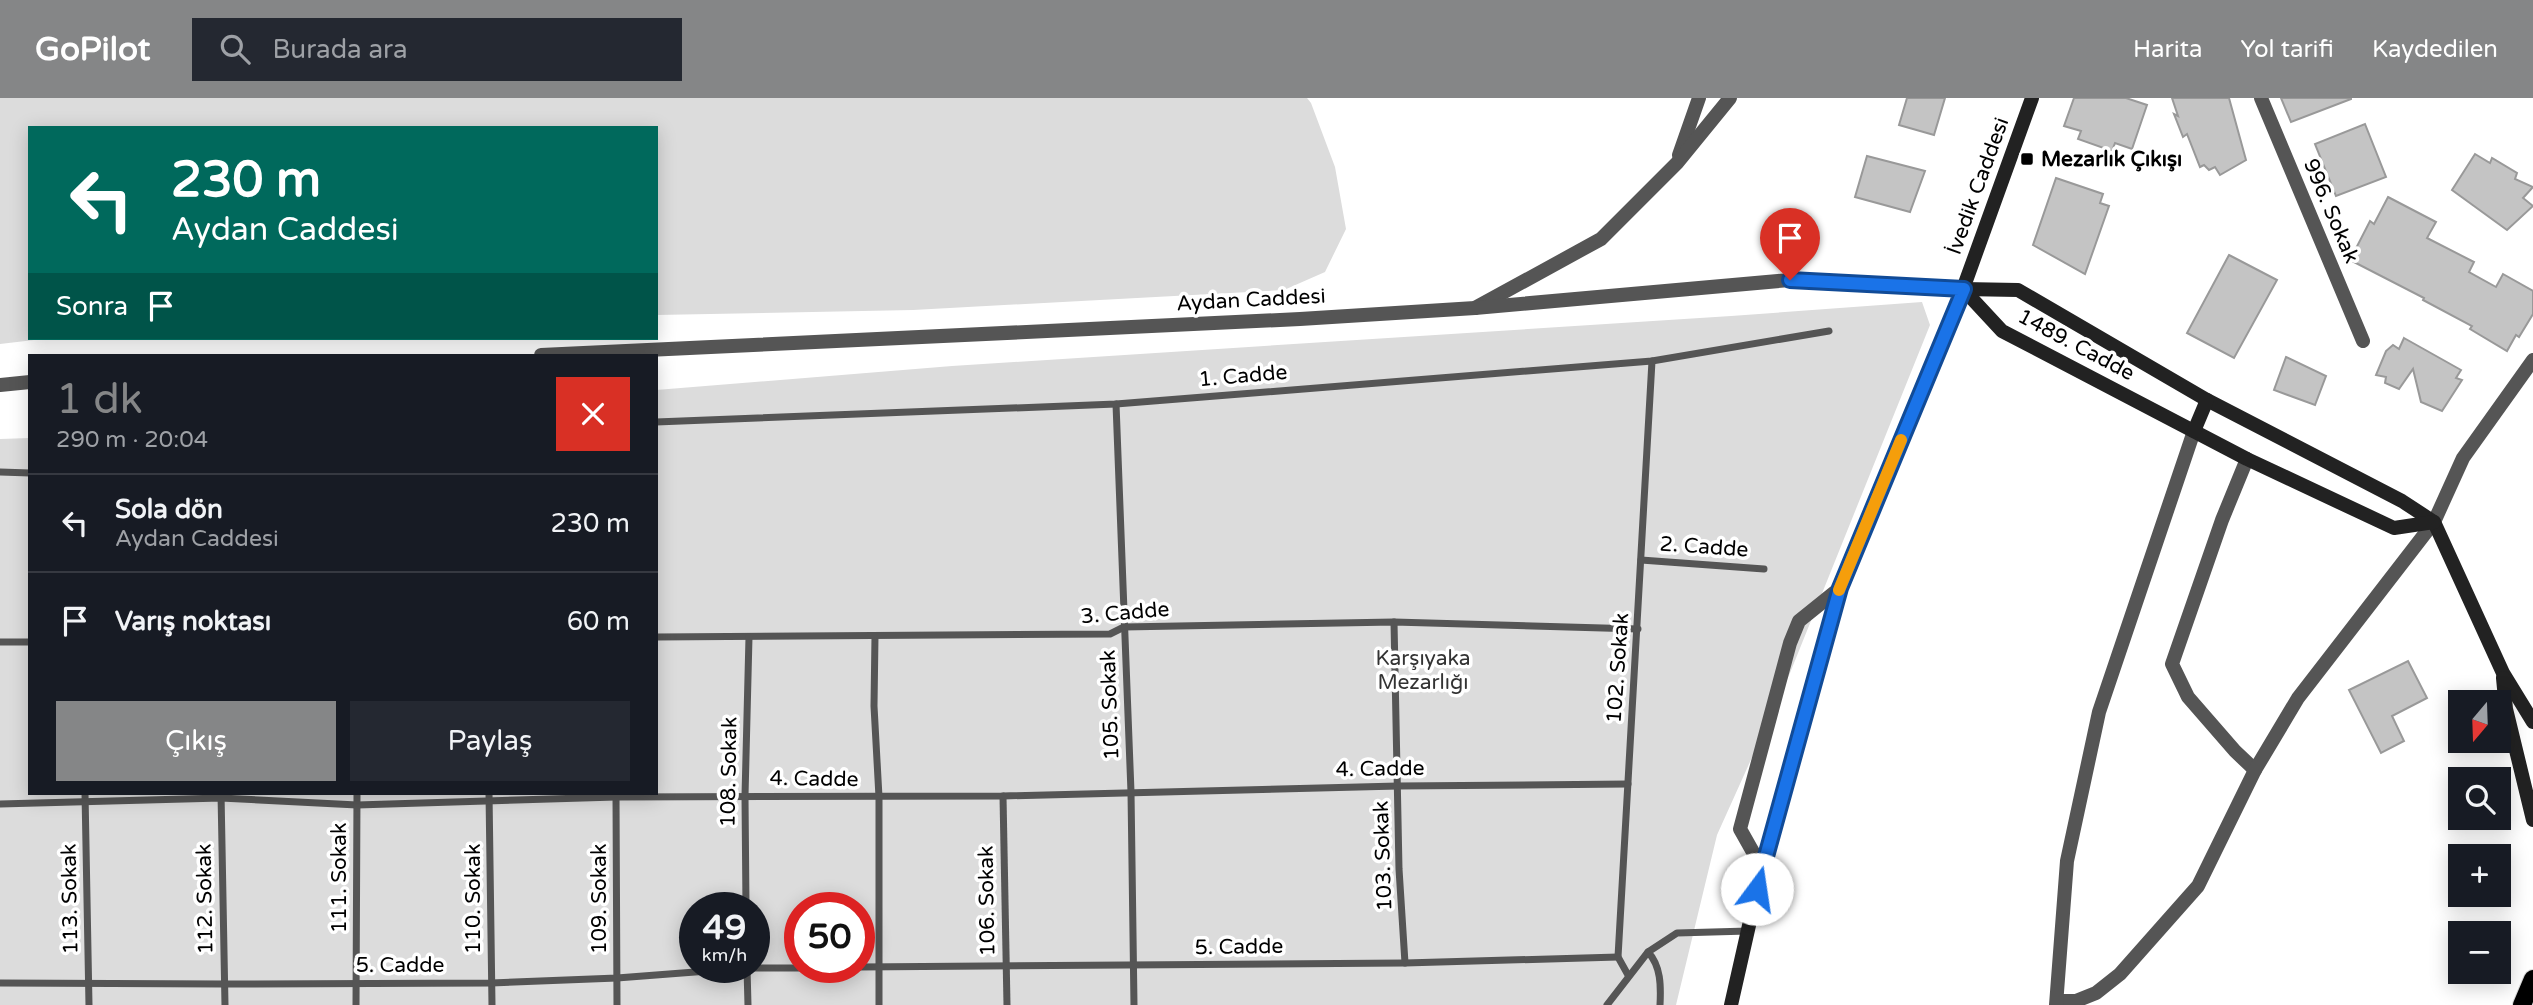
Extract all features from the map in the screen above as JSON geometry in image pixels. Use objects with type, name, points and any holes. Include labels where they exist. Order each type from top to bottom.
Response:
[{"type":"main road","name":"İvedik Caddesi","points":[[1731,1005],[1762,868],[1840,588],[1964,289],[2032,98]]},
{"type":"main road","name":"1489. Cadde","points":[[1964,289],[2018,290],[2207,400],[2402,501],[2434,522]]},
{"type":"main road","name":"1489. Cadde","points":[[1964,289],[2001,331],[2247,458],[2394,528],[2434,522]]},
{"type":"main road","points":[[2194,431],[2207,400]]},
{"type":"main road","points":[[2434,522],[2503,673],[2533,722]]},
{"type":"main road","points":[[2503,673],[2506,709],[2533,820]]},
{"type":"main road","points":[[2522,1005],[2533,979]]},
{"type":"street","points":[[1677,163],[1699,98]]},
{"type":"street","points":[[1475,308],[1601,239],[1677,163],[1730,98]]},
{"type":"street","name":"996. Sokak","points":[[2261,98],[2363,341]]},
{"type":"street","name":"Aydan Caddesi","points":[[562,354],[1287,320],[1475,308],[1790,280],[1964,289]]},
{"type":"street","points":[[2194,431],[2099,712],[2067,861],[2056,1003],[2076,1001],[2096,993],[2120,974],[2198,886],[2255,770],[2298,698],[2434,522],[2463,458],[2533,360]]},
{"type":"street","points":[[0,385],[28,382]]},
{"type":"street","points":[[2247,458],[2222,520],[2172,664],[2188,697],[2255,770]]},
{"type":"street","points":[[1762,868],[1740,829],[1790,643],[1799,621],[1840,588]]},
{"type":"lane","name":"1. Cadde","points":[[658,422],[1116,404],[1652,361],[1829,331]]},
{"type":"lane","name":"102. Sokak","points":[[1618,957],[1652,361]]},
{"type":"lane","name":"105. Sokak","points":[[1116,404],[1131,792],[1134,1005]]},
{"type":"lane","points":[[0,472],[28,472]]},
{"type":"lane","name":"2. Cadde","points":[[1641,560],[1764,569]]},
{"type":"lane","name":"3. Cadde","points":[[658,637],[1110,634],[1124,627],[1394,622],[1638,629]]},
{"type":"lane","name":"103. Sokak","points":[[1394,622],[1399,869],[1405,963]]},
{"type":"lane","points":[[875,636],[874,706],[879,797],[879,1005]]},
{"type":"lane","name":"108. Sokak","points":[[746,892],[749,637]]},
{"type":"lane","points":[[0,642],[28,642]]},
{"type":"lane","name":"4. Cadde","points":[[0,804],[85,797],[221,795],[357,805],[490,803],[616,795],[1003,796],[1628,783]]},
{"type":"lane","name":"112. Sokak","points":[[221,795],[225,1005]]},
{"type":"lane","name":"111. Sokak","points":[[356,795],[356,1005]]},
{"type":"lane","name":"110. Sokak","points":[[489,795],[492,1005]]},
{"type":"lane","name":"109. Sokak","points":[[616,795],[617,1005]]},
{"type":"lane","name":"106. Sokak","points":[[1003,796],[1007,1005]]},
{"type":"lane","name":"113. Sokak","points":[[85,797],[89,1005]]},
{"type":"lane","points":[[1607,1005],[1648,952],[1677,933],[1748,931]]},
{"type":"lane","points":[[1648,952],[1655,959],[1661,986],[1660,1005]]},
{"type":"lane","points":[[1618,957],[1628,975]]},
{"type":"lane","name":"5. Cadde","points":[[878,967],[1405,963],[1618,957]]},
{"type":"lane","name":"5. Cadde","points":[[0,982],[491,983],[679,973]]},
{"type":"lane","points":[[747,983],[748,1005]]},
{"type":"green space","points":[[0,98],[1307,98],[1335,167],[1346,229],[1325,272],[1284,290],[913,310],[658,315],[658,126],[28,126],[28,340],[34,340],[0,344]]},
{"type":"green space","name":"Karşıyaka Mezarlığı","points":[[1922,302],[1930,325],[1790,673],[1717,835],[1676,1005],[0,1005],[0,439],[28,438],[28,795],[658,795],[658,390],[952,366]]},
{"type":"building","points":[[1907,98],[1945,98],[1934,135],[1899,125]]},
{"type":"building","points":[[2074,98],[2126,98],[2147,105],[2132,149],[2115,143],[2112,151],[2078,139],[2081,131],[2064,126]]},
{"type":"building","points":[[2172,98],[2229,98],[2246,160],[2220,175],[2215,167],[2209,170],[2204,165],[2200,167],[2187,134],[2183,137],[2174,114],[2178,116]]},
{"type":"building","points":[[2281,98],[2351,98],[2351,99],[2291,122]]},
{"type":"building","points":[[2365,124],[2386,177],[2336,196],[2315,144]]},
{"type":"building","points":[[2475,154],[2490,163],[2492,158],[2517,173],[2515,179],[2533,187],[2523,198],[2533,206],[2507,230],[2452,190]]},
{"type":"building","points":[[1867,156],[1925,171],[1910,212],[1855,197]]},
{"type":"building","points":[[2056,178],[2103,194],[2100,203],[2109,206],[2085,274],[2033,245]]},
{"type":"building","points":[[2388,197],[2436,222],[2427,238],[2474,262],[2469,272],[2496,287],[2503,274],[2533,291],[2533,314],[2507,351],[2470,329],[2472,326],[2423,300],[2424,298],[2350,260],[2370,221],[2374,224]]},
{"type":"building","points":[[2229,255],[2277,280],[2234,358],[2187,333]]},
{"type":"building","points":[[2404,338],[2461,370],[2456,378],[2462,380],[2442,411],[2421,402],[2413,369],[2399,389],[2385,383],[2386,377],[2376,375],[2386,351],[2393,345],[2399,349]]},
{"type":"building","points":[[2286,357],[2326,376],[2315,405],[2274,390]]},
{"type":"building","points":[[2408,661],[2427,698],[2392,716],[2404,741],[2381,753],[2349,690]]},
{"type":"slow traffic","points":[[1839,590],[1901,440]]},
{"type":"place","name":"Mezarlık Çıkışı","points":[[2027,159]]},
{"type":"route","points":[[1757,889],[1840,588],[1964,289],[1790,280]]}]
